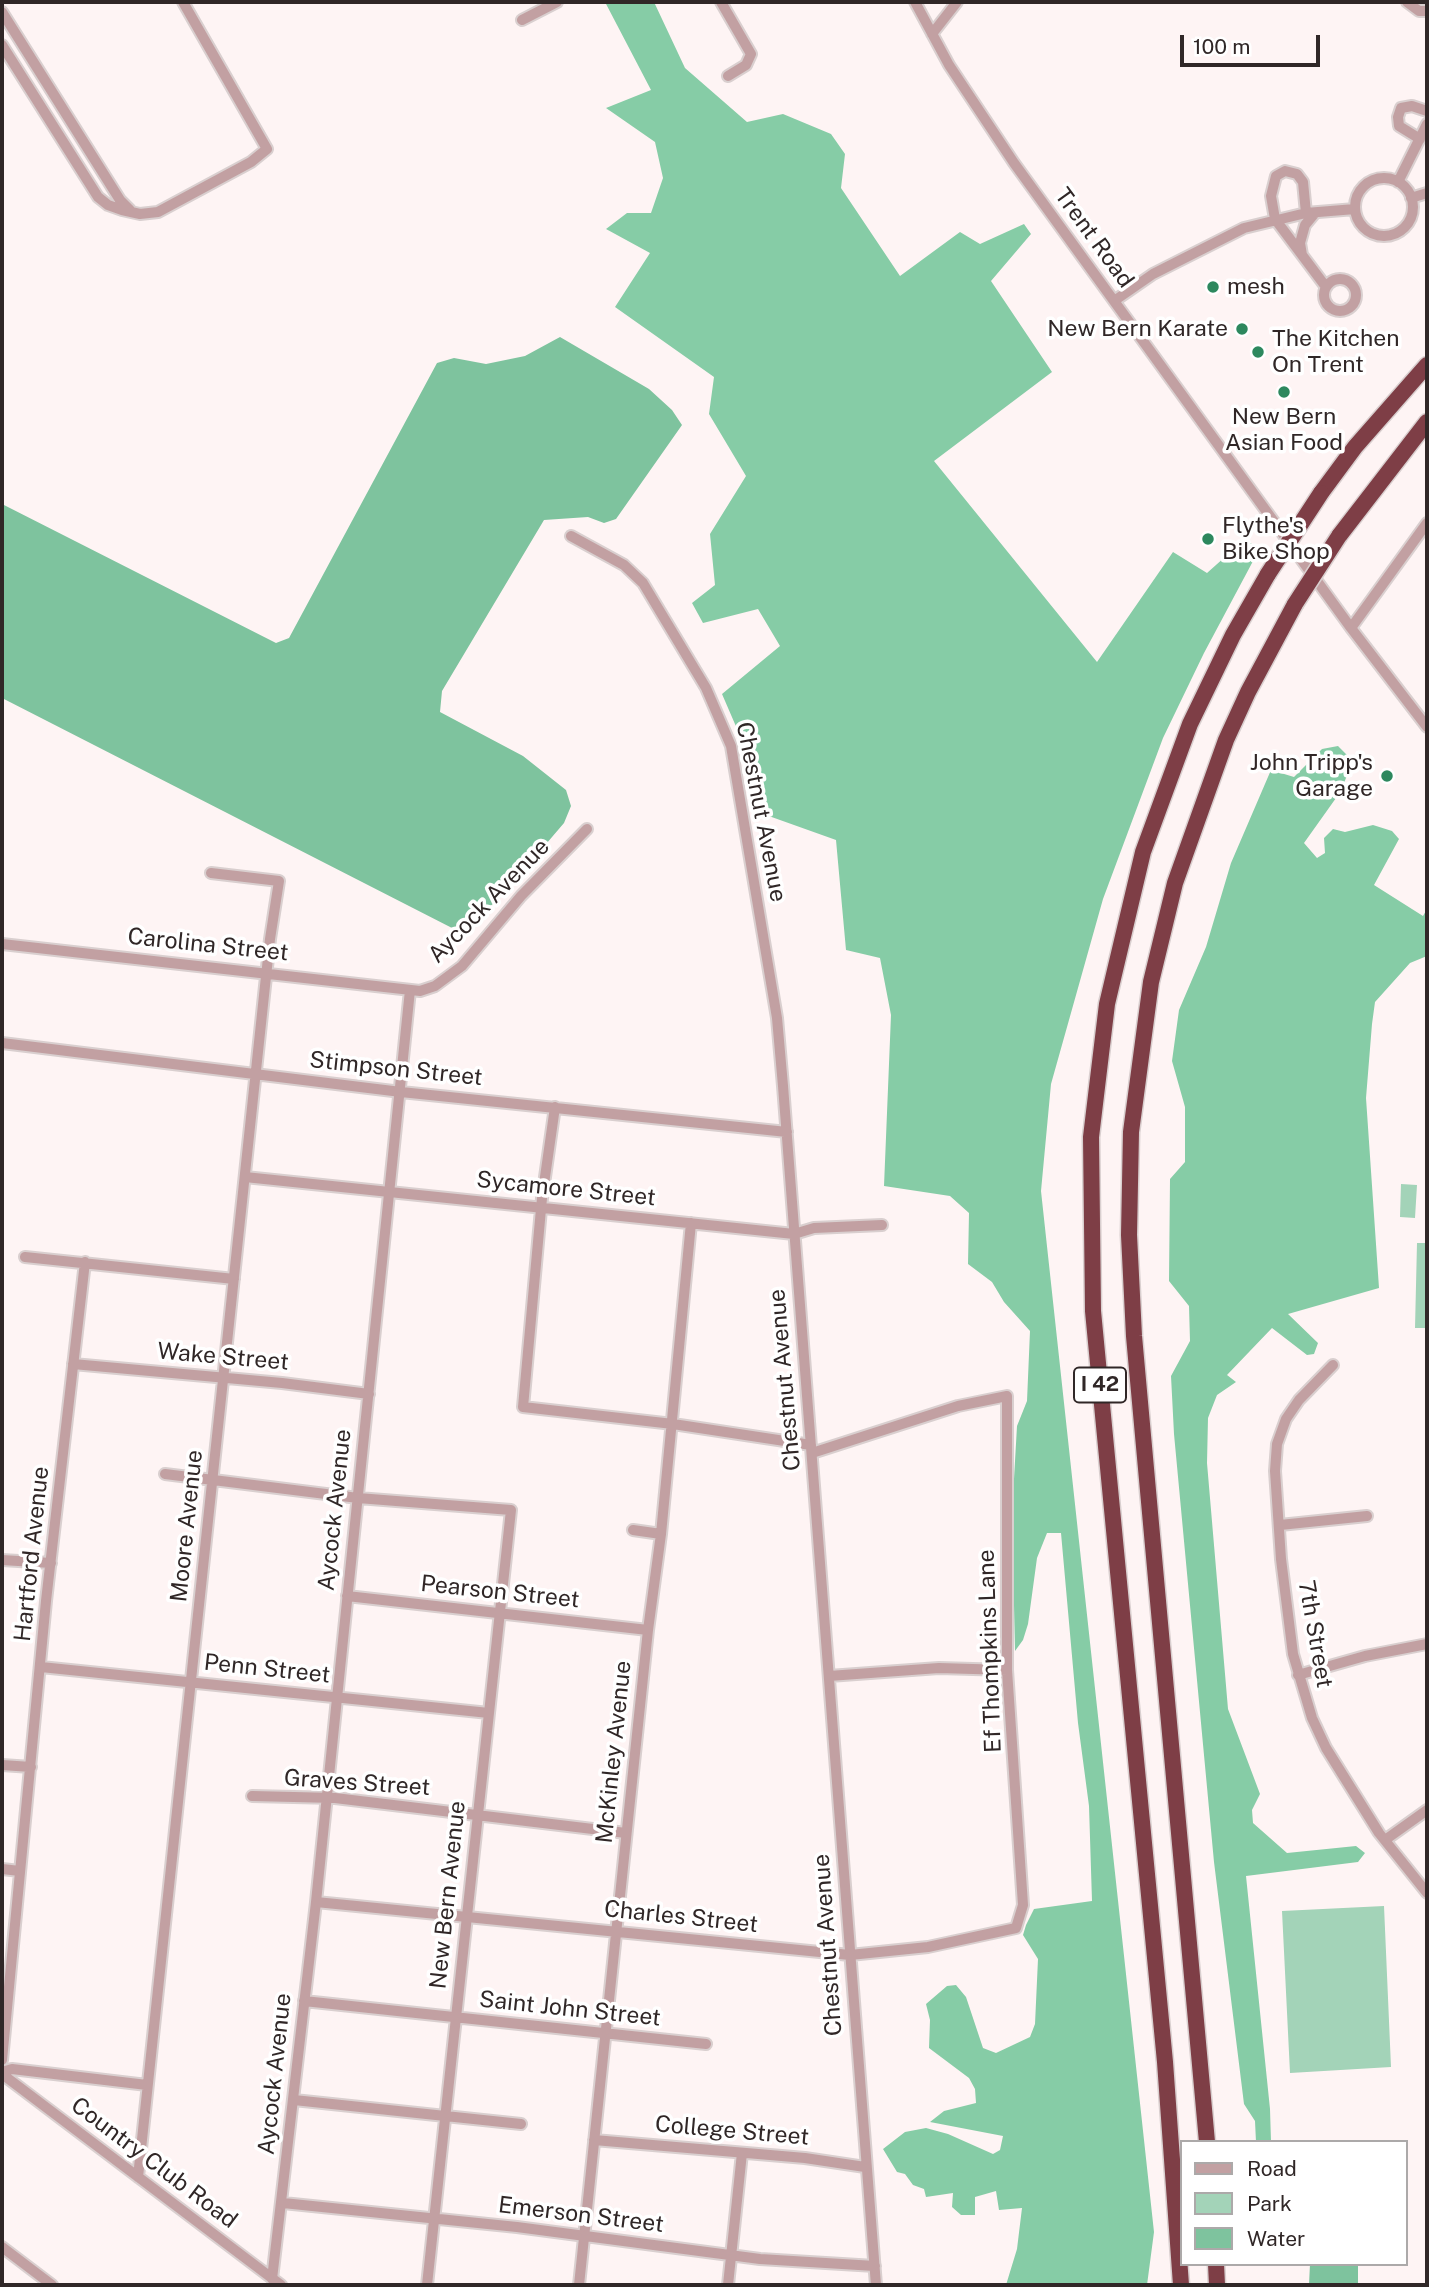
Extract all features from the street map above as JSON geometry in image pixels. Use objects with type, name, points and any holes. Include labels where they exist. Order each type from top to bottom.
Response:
[{"type":"highway","name":"I 42","points":[[1180,2255],[1093,1311],[1089,1189],[1091,1137],[1107,1004],[1143,852],[1195,713],[1233,635],[1268,574],[1321,493],[1355,447],[1427,365]]},
{"type":"highway","points":[[1207,2140],[1134,1336],[1129,1235],[1131,1132],[1151,982],[1179,870],[1226,740],[1295,604],[1339,536],[1427,422]]},
{"type":"highway","points":[[1175,2285],[1179,2225]]},
{"type":"highway","name":"I 42","points":[[1180,2266],[1181,2285]]},
{"type":"highway","points":[[1216,2266],[1217,2285]]},
{"type":"street","points":[[2,45],[98,197],[108,205],[132,211],[158,212],[251,162],[267,149],[183,2]]},
{"type":"street","points":[[522,20],[557,2]]},
{"type":"street","points":[[721,2],[751,54],[746,65],[728,76]]},
{"type":"street","name":"Trent Road","points":[[915,2],[974,105],[1351,628],[1427,727]]},
{"type":"street","points":[[932,34],[957,2]]},
{"type":"street","points":[[1407,2],[1419,11],[1427,11]]},
{"type":"street","points":[[2,12],[120,200],[132,211]]},
{"type":"street","points":[[27,85],[42,76]]},
{"type":"street","points":[[1420,139],[1399,126],[1398,117],[1401,108],[1412,106],[1427,111]]},
{"type":"street","points":[[1398,182],[1427,124]]},
{"type":"street","points":[[1302,255],[1300,243],[1310,213],[1303,182],[1297,174],[1285,171],[1276,176],[1271,196],[1275,219],[1302,255],[1326,287]]},
{"type":"street","points":[[1381,178],[1398,182],[1411,198],[1411,217],[1398,232],[1389,236],[1379,236],[1362,226],[1355,209],[1356,200],[1365,185],[1381,178]]},
{"type":"street","points":[[1411,198],[1427,193]]},
{"type":"street","points":[[1114,301],[1153,274],[1212,242],[1275,219],[1355,209]]},
{"type":"street","points":[[1351,628],[1427,523]]},
{"type":"street","name":"Chestnut Avenue","points":[[571,536],[624,565],[643,583],[706,688],[728,736],[777,1018],[876,2285]]},
{"type":"street","name":"Aycock Avenue","points":[[277,2282],[293,2100],[316,1902],[410,990],[420,991],[435,986],[462,966],[521,896],[587,829]]},
{"type":"street","name":"Moore Avenue","points":[[138,2177],[279,881],[211,873]]},
{"type":"street","name":"Carolina Street","points":[[2,944],[410,990]]},
{"type":"street","name":"Stimpson Street","points":[[2,1043],[401,1092],[786,1132]]},
{"type":"street","points":[[555,1107],[541,1208],[523,1407],[673,1424],[811,1449]]},
{"type":"street","name":"Sycamore Street","points":[[245,1177],[794,1234],[814,1228],[882,1225]]},
{"type":"street","name":"McKinley Avenue","points":[[579,2285],[648,1630],[673,1424],[691,1223]]},
{"type":"street","points":[[25,1256],[234,1279]]},
{"type":"street","name":"Hartford Avenue","points":[[2,2060],[51,1563],[85,1262]]},
{"type":"street","name":"Wake Street","points":[[73,1364],[369,1395]]},
{"type":"street","name":"7th Street","points":[[1333,1365],[1286,1419],[1277,1444],[1275,1471],[1288,1621],[1298,1675],[1312,1718],[1326,1748],[1385,1840],[1427,1893]]},
{"type":"street","name":"Ef Thompkins Lane","points":[[811,1449],[958,1406],[1007,1396],[1007,1670],[1023,1905]]},
{"type":"street","points":[[165,1474],[358,1498]]},
{"type":"street","name":"New Bern Avenue","points":[[358,1498],[511,1510],[427,2285]]},
{"type":"street","points":[[1280,1525],[1367,1516]]},
{"type":"street","points":[[633,1531],[661,1534]]},
{"type":"street","points":[[2,1560],[51,1563]]},
{"type":"street","name":"Pearson Street","points":[[347,1596],[648,1630]]},
{"type":"street","points":[[1298,1675],[1365,1656],[1427,1644]]},
{"type":"street","name":"Penn Street","points":[[41,1667],[489,1713]]},
{"type":"street","points":[[829,1676],[939,1668],[1007,1670]]},
{"type":"street","points":[[2,1765],[32,1767]]},
{"type":"street","name":"Graves Street","points":[[252,1796],[326,1798],[626,1833]]},
{"type":"street","points":[[1385,1840],[1427,1810]]},
{"type":"street","points":[[2,1869],[20,1871]]},
{"type":"street","name":"Charles Street","points":[[316,1902],[850,1955],[928,1947],[1003,1932],[1016,1928],[1023,1905]]},
{"type":"street","name":"Saint John Street","points":[[304,2001],[706,2044]]},
{"type":"street","points":[[2,2073],[12,2069],[147,2085]]},
{"type":"street","name":"Country Club Road","points":[[2,2073],[277,2282]]},
{"type":"street","points":[[293,2100],[521,2123]]},
{"type":"street","name":"College Street","points":[[594,2140],[865,2167]]},
{"type":"street","points":[[728,2285],[742,2153]]},
{"type":"street","name":"Emerson Street","points":[[283,2203],[435,2218],[731,2255],[875,2266]]},
{"type":"street","points":[[2,2247],[52,2285]]},
{"type":"green space","points":[[1401,1184],[1417,1185],[1415,1218],[1400,1217]]},
{"type":"green space","points":[[1417,1243],[1427,1243],[1427,1328],[1415,1328]]},
{"type":"green space","points":[[1384,1906],[1391,2067],[1290,2073],[1282,1911]]},
{"type":"shaded area","points":[[605,2],[654,2],[685,68],[747,122],[783,114],[831,134],[845,154],[841,188],[900,276],[960,232],[980,244],[1024,224],[1031,234],[991,281],[1052,372],[934,461],[1097,662],[1173,552],[1207,573],[1244,540],[1260,548],[1204,653],[1163,738],[1103,899],[1051,1084],[1041,1191],[1154,2232],[1147,2285],[1006,2285],[1017,2249],[1022,2208],[999,2210],[996,2191],[975,2197],[975,2215],[961,2215],[952,2207],[953,2193],[926,2197],[924,2189],[913,2185],[905,2174],[897,2172],[883,2149],[905,2132],[926,2128],[948,2134],[993,2154],[1000,2150],[1003,2136],[930,2122],[944,2111],[976,2103],[975,2089],[969,2078],[929,2048],[930,2020],[926,2004],[947,1986],[956,1985],[966,1997],[983,2048],[996,2053],[1030,2037],[1035,2024],[1038,1959],[1023,1935],[1026,1925],[1034,1909],[1092,1901],[1089,1806],[1078,1723],[1061,1533],[1047,1533],[1037,1558],[1028,1624],[1023,1640],[1015,1651],[1012,1514],[1017,1426],[1027,1401],[1030,1331],[1004,1302],[992,1282],[968,1264],[969,1213],[950,1196],[884,1186],[891,1015],[880,958],[846,950],[836,840],[752,810],[741,738],[722,694],[780,646],[758,609],[703,623],[692,603],[715,585],[710,534],[746,476],[709,414],[714,377],[615,307],[650,253],[606,229],[627,213],[651,213],[663,178],[655,142],[606,108],[651,90]]},
{"type":"shaded area","points":[[1338,746],[1348,756],[1349,770],[1341,791],[1304,843],[1317,858],[1325,853],[1324,838],[1333,829],[1345,832],[1373,825],[1392,831],[1399,839],[1374,885],[1423,916],[1427,909],[1427,956],[1410,963],[1375,1002],[1366,1098],[1379,1288],[1288,1314],[1318,1343],[1314,1354],[1307,1355],[1272,1328],[1227,1375],[1236,1382],[1217,1395],[1208,1418],[1207,1463],[1228,1709],[1260,1794],[1252,1810],[1253,1823],[1287,1853],[1356,1846],[1365,1853],[1358,1862],[1246,1876],[1270,2109],[1271,2140],[1256,2140],[1255,2121],[1244,2104],[1214,1862],[1174,1434],[1171,1376],[1190,1341],[1189,1306],[1169,1281],[1170,1179],[1185,1162],[1185,1107],[1172,1061],[1179,1010],[1206,947],[1231,863],[1271,770],[1294,777],[1322,749]]},
{"type":"water","points":[[560,337],[649,389],[672,410],[682,425],[616,519],[604,523],[588,517],[544,520],[442,691],[440,712],[523,756],[566,790],[571,806],[564,823],[499,899],[470,923],[454,929],[2,698],[2,504],[276,643],[289,638],[437,363],[454,358],[486,364],[525,356]]},
{"type":"water","points":[[1310,2266],[1358,2266],[1358,2285],[1309,2285]]},
{"type":"place","name":"mesh","points":[[1213,287]]},
{"type":"place","name":"New Bern Karate","points":[[1242,329]]},
{"type":"place","name":"The Kitchen On Trent","points":[[1258,352]]},
{"type":"place","name":"New Bern Asian Food","points":[[1284,392]]},
{"type":"place","name":"Flythe's Bike Shop","points":[[1208,539]]},
{"type":"place","name":"John Tripp's Garage","points":[[1387,776]]}]
